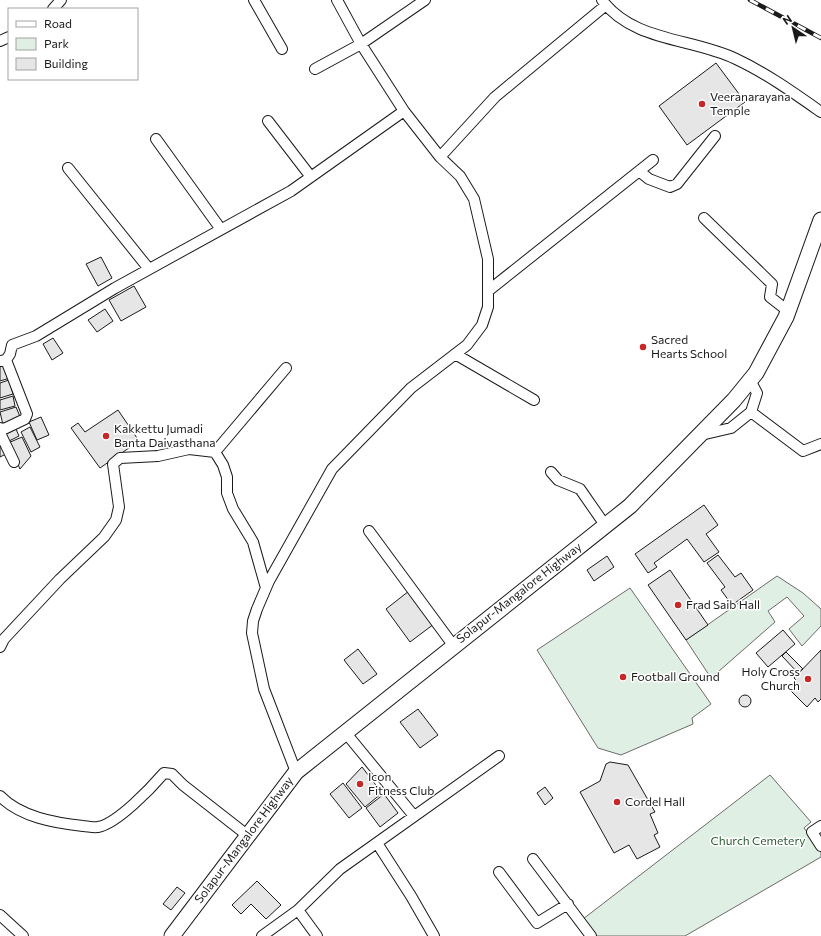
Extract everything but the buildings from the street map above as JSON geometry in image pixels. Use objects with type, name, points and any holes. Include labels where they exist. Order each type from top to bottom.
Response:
[{"type":"highway","name":"Solapur-Mangalore Highway","points":[[172,936],[296,772],[453,645],[630,506],[734,400],[750,380],[772,345],[788,311],[821,220]]},
{"type":"street","points":[[54,8],[61,0]]},
{"type":"street","points":[[254,0],[282,49]]},
{"type":"street","points":[[296,772],[264,689],[252,633],[253,621],[266,588],[332,469],[411,388],[467,345],[482,325],[488,307],[488,259],[474,199],[460,176],[440,157],[404,111],[362,44],[337,0]]},
{"type":"street","points":[[315,70],[362,44],[425,0]]},
{"type":"street","points":[[440,157],[495,97],[604,3],[612,13],[638,29],[735,58],[821,112]]},
{"type":"street","points":[[14,462],[0,430],[25,419],[27,414],[3,360],[10,354],[12,345],[36,336],[220,228],[291,191],[404,111]]},
{"type":"street","points":[[268,121],[311,177]]},
{"type":"street","points":[[639,171],[649,179],[664,185],[670,187],[678,184],[714,136]]},
{"type":"street","points":[[156,139],[220,228]]},
{"type":"street","points":[[488,292],[653,160]]},
{"type":"street","points":[[68,168],[149,269]]},
{"type":"street","points":[[704,218],[772,284],[770,297],[788,311]]},
{"type":"street","points":[[455,354],[534,400]]},
{"type":"street","points":[[215,452],[286,368]]},
{"type":"street","points":[[701,435],[731,428],[751,412],[757,393],[750,380]]},
{"type":"street","points":[[751,412],[803,451],[821,444]]},
{"type":"street","points":[[0,647],[4,639],[60,579],[104,537],[116,520],[119,508],[113,464],[120,458],[158,456],[189,449],[215,452]]},
{"type":"street","points":[[215,452],[223,465],[227,477],[227,493],[233,509],[252,542],[266,588]]},
{"type":"street","points":[[551,472],[558,480],[580,489],[605,525]]},
{"type":"street","points":[[369,531],[453,645]]},
{"type":"street","points":[[345,732],[414,816]]},
{"type":"street","points":[[262,936],[298,910],[340,869],[499,756]]},
{"type":"street","points":[[0,796],[6,802],[54,823],[98,827],[126,810],[164,773],[172,774],[183,785],[247,835]]},
{"type":"street","points":[[821,826],[812,832],[821,846]]},
{"type":"street","points":[[377,843],[411,896],[434,936]]},
{"type":"street","points":[[532,859],[568,904],[590,936]]},
{"type":"street","points":[[499,872],[537,923],[568,904]]},
{"type":"street","points":[[298,910],[317,936]]},
{"type":"street","points":[[0,915],[20,935]]},
{"type":"green space","points":[[777,576],[803,593],[821,609],[821,626],[802,646],[789,629],[804,616],[787,597],[768,611],[775,622],[711,678],[686,640]]},
{"type":"green space","name":"Football Ground","points":[[630,588],[711,704],[692,718],[693,724],[621,755],[598,748],[537,650]]},
{"type":"green space","name":"Church Cemetery","points":[[770,775],[811,822],[804,828],[821,852],[821,857],[685,936],[596,936],[583,919]]},
{"type":"railway","points":[[750,0],[821,38]]},
{"type":"place","name":"Veeranarayana Temple","points":[[702,104]]},
{"type":"place","name":"Sacred Hearts School","points":[[643,347]]},
{"type":"place","name":"Kakkettu Jumadi Banta Daivasthana","points":[[106,436]]},
{"type":"place","name":"Frad Saib Hall","points":[[678,605]]},
{"type":"place","name":"Football Ground","points":[[623,677]]},
{"type":"place","name":"Holy Cross Church","points":[[808,679]]},
{"type":"place","name":"Icon Fitness Club","points":[[360,784]]},
{"type":"place","name":"Cordel Hall","points":[[617,802]]}]
